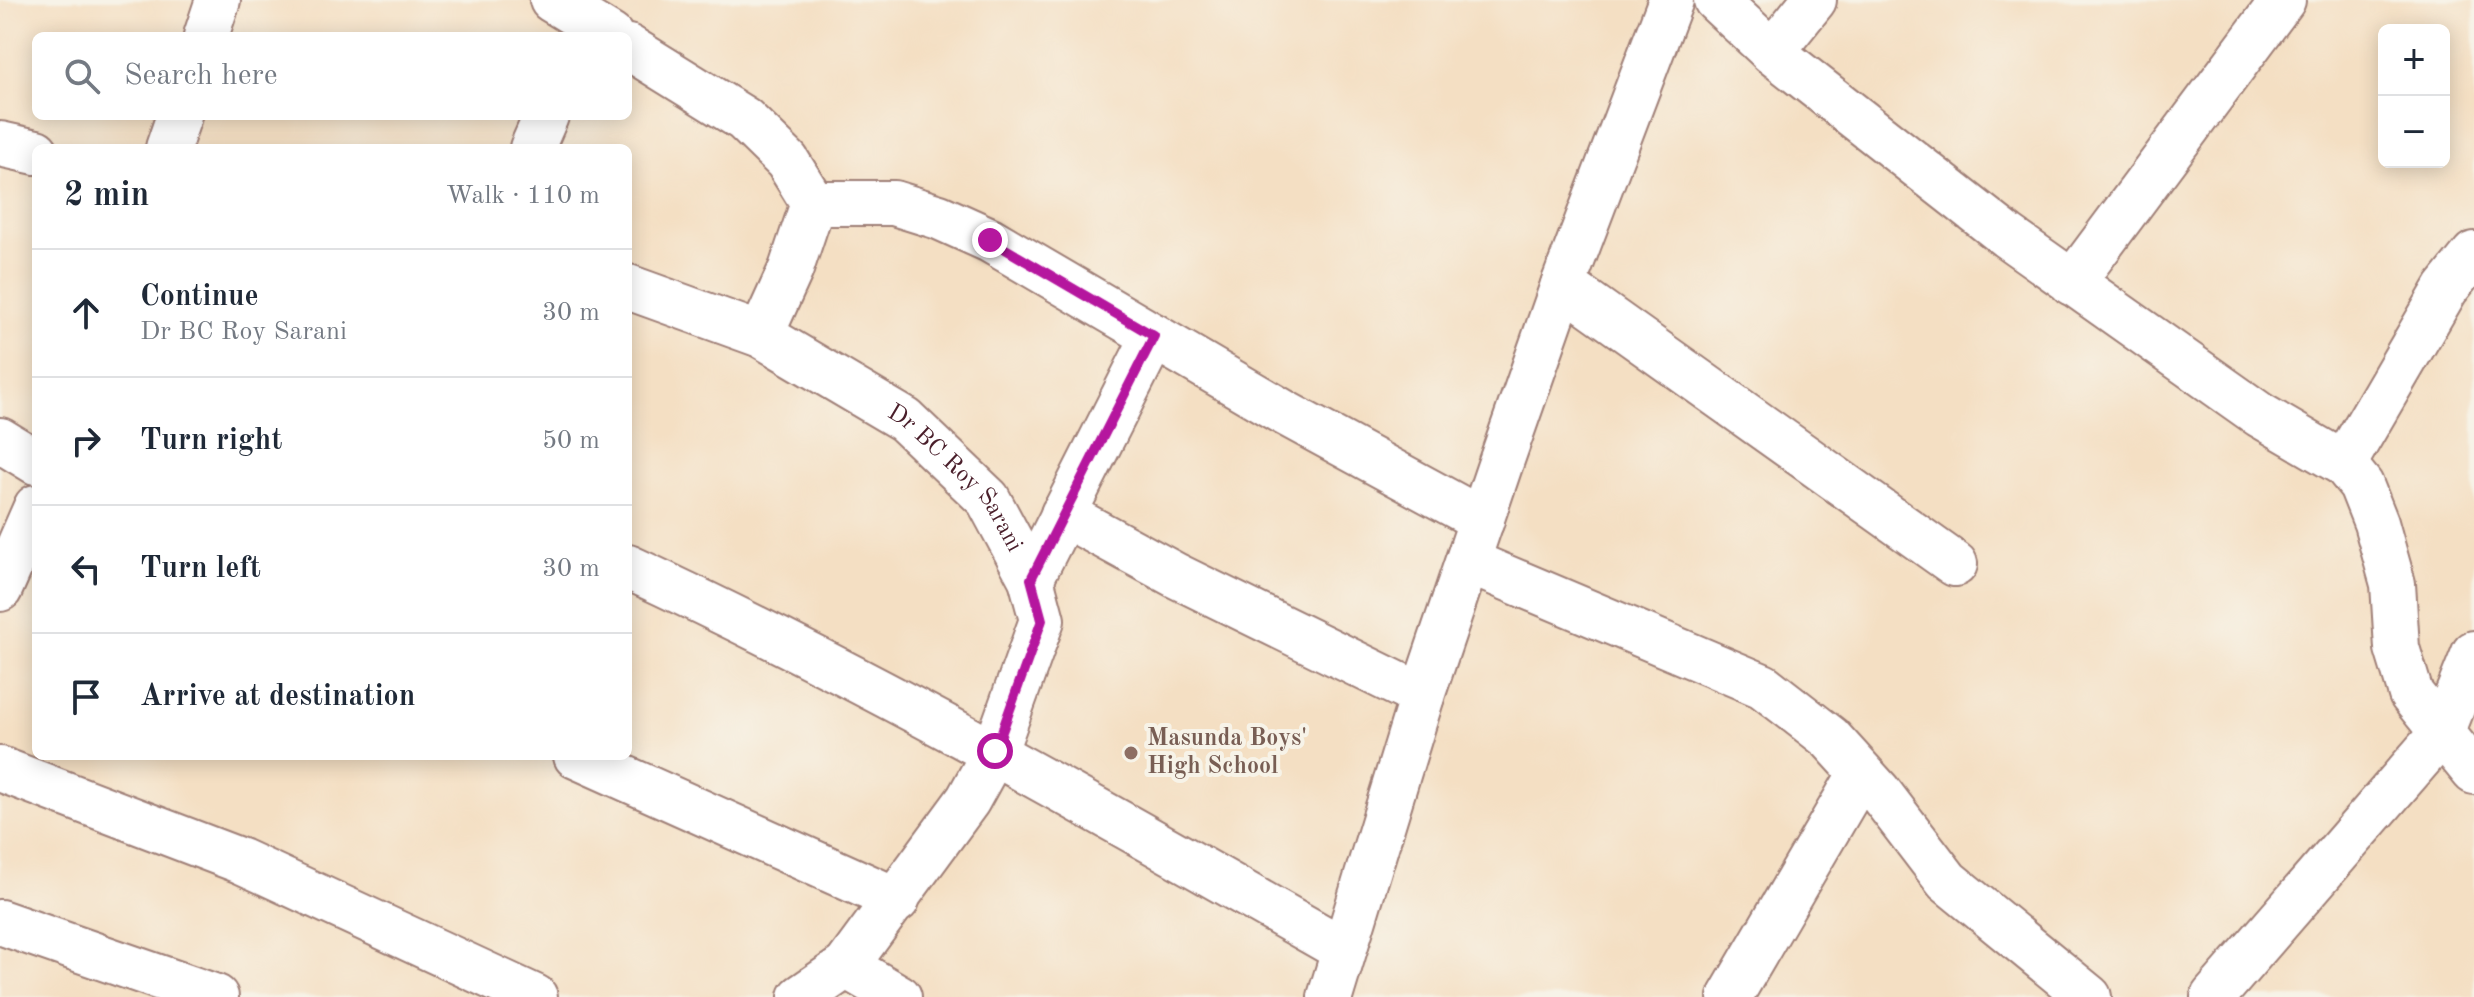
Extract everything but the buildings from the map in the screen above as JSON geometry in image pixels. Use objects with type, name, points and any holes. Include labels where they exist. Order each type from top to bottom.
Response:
[{"type":"street","points":[[207,32],[218,0]]},
{"type":"street","points":[[1330,997],[1342,949],[1422,696],[1482,520],[1563,285],[1671,0]]},
{"type":"street","points":[[1716,0],[1772,52],[2007,236],[2260,415],[2344,464],[2361,485],[2376,523],[2393,584],[2397,648],[2411,694],[2474,772]]},
{"type":"street","points":[[1772,52],[1814,0]]},
{"type":"street","points":[[2072,283],[2283,0]]},
{"type":"street","points":[[632,49],[744,119],[787,161],[813,203]]},
{"type":"street","points":[[169,144],[178,120]]},
{"type":"street","points":[[534,144],[544,120]]},
{"type":"street","points":[[0,144],[32,151]]},
{"type":"street","points":[[813,203],[894,203],[939,217],[990,240],[1482,520]]},
{"type":"street","points":[[761,335],[791,269],[813,203]]},
{"type":"street","points":[[2344,464],[2446,289],[2474,254]]},
{"type":"street","points":[[1563,285],[1955,564]]},
{"type":"street","name":"Dr BC Roy Sarani","points":[[632,288],[761,335],[905,420],[988,499],[1031,579],[1042,620],[995,751],[968,800],[846,966],[801,997]]},
{"type":"street","points":[[1031,579],[1154,336]]},
{"type":"street","points":[[0,440],[32,460]]},
{"type":"street","points":[[1063,514],[1177,576],[1422,696]]},
{"type":"street","points":[[0,589],[32,516]]},
{"type":"street","points":[[1469,562],[1763,686],[1830,738],[1947,881],[2089,997]]},
{"type":"street","points":[[632,569],[750,624],[995,751],[1342,949]]},
{"type":"street","points":[[2213,997],[2442,733],[2474,653]]},
{"type":"street","points":[[585,760],[897,900]]},
{"type":"street","points":[[0,769],[241,861],[535,997]]},
{"type":"street","points":[[1730,997],[1861,773]]},
{"type":"street","points":[[0,922],[138,985],[216,997]]},
{"type":"street","points":[[846,966],[899,997]]},
{"type":"place","name":"Masunda Boys' High School","points":[[1131,753]]},
{"type":"route","points":[[990,240],[1154,336],[1031,579],[1042,620],[995,751]]}]
